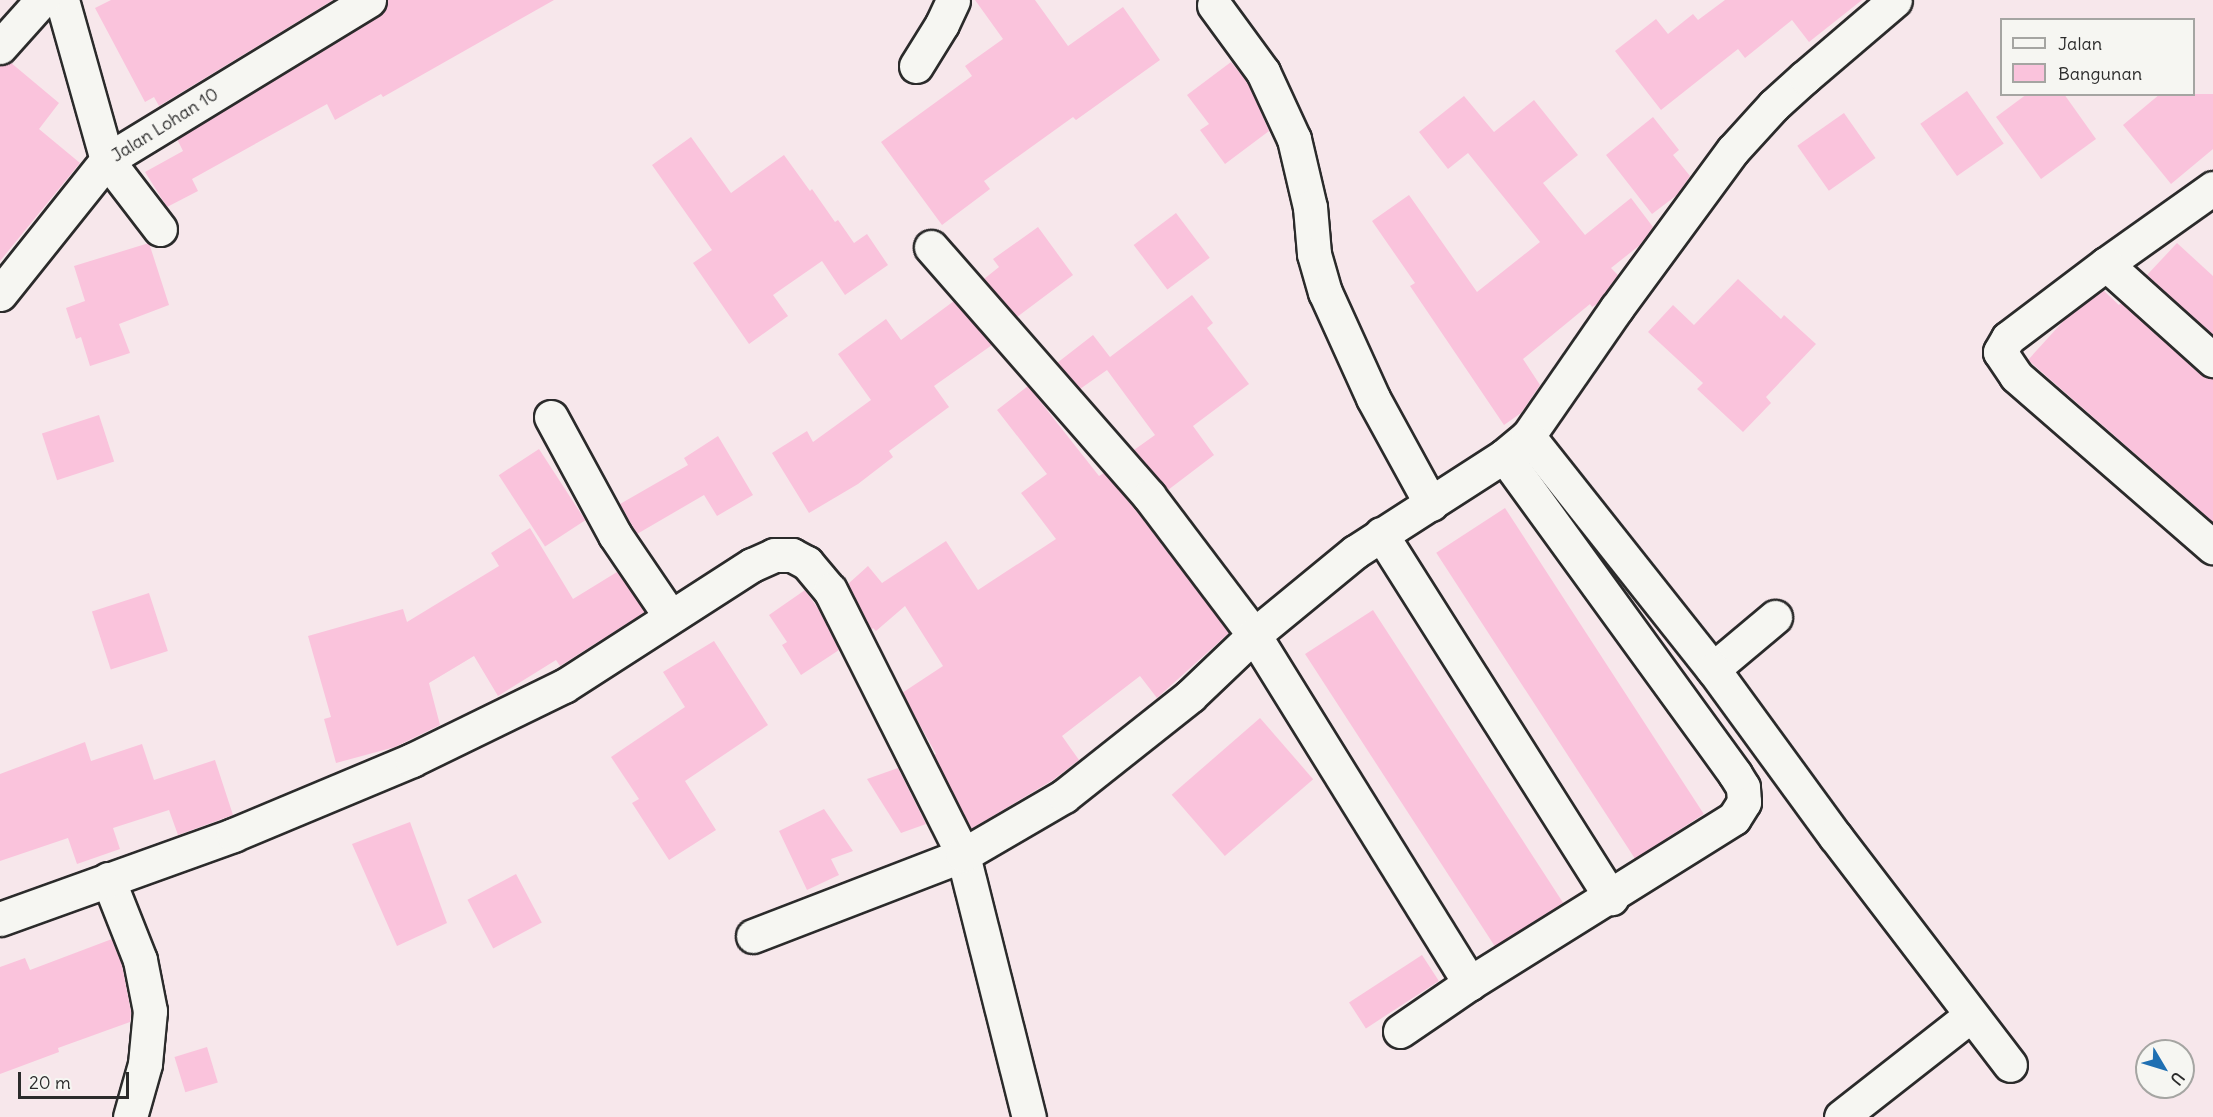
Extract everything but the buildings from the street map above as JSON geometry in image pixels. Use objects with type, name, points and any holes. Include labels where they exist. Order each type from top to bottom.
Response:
[{"type":"street","points":[[0,47],[42,0]]},
{"type":"street","points":[[62,0],[107,159],[159,229]]},
{"type":"street","name":"Jalan Lohan 10","points":[[0,294],[107,159],[369,0]]},
{"type":"street","points":[[916,66],[942,24],[953,0]]},
{"type":"street","points":[[753,936],[963,855],[1064,796],[1190,696],[1254,635],[1332,570],[1381,534],[1504,456],[1528,435],[1616,309],[1733,150],[1773,105],[1895,0]]},
{"type":"street","points":[[1214,5],[1263,72],[1294,139],[1310,207],[1314,254],[1325,292],[1373,398],[1431,504]]},
{"type":"street","points":[[2213,188],[2106,264],[2008,338],[2001,347],[2002,357],[2016,376],[2213,547]]},
{"type":"street","points":[[931,247],[1149,496],[1254,635],[1470,983]]},
{"type":"street","points":[[2106,264],[2213,360]]},
{"type":"street","points":[[551,417],[615,535],[670,616]]},
{"type":"street","points":[[1528,435],[1713,669],[1842,846],[2010,1065]]},
{"type":"street","points":[[1400,1031],[1470,983],[1611,898],[1734,818],[1743,801],[1743,787],[1504,456]]},
{"type":"street","points":[[1381,534],[1611,898]]},
{"type":"street","points":[[0,919],[233,835],[412,760],[564,686],[752,565],[774,555],[792,555],[807,563],[830,590],[963,855],[1029,1117]]},
{"type":"street","points":[[1713,669],[1775,617]]},
{"type":"street","points":[[108,879],[140,960],[150,1011],[145,1064],[130,1117]]},
{"type":"street","points":[[1841,1117],[1971,1015]]}]
